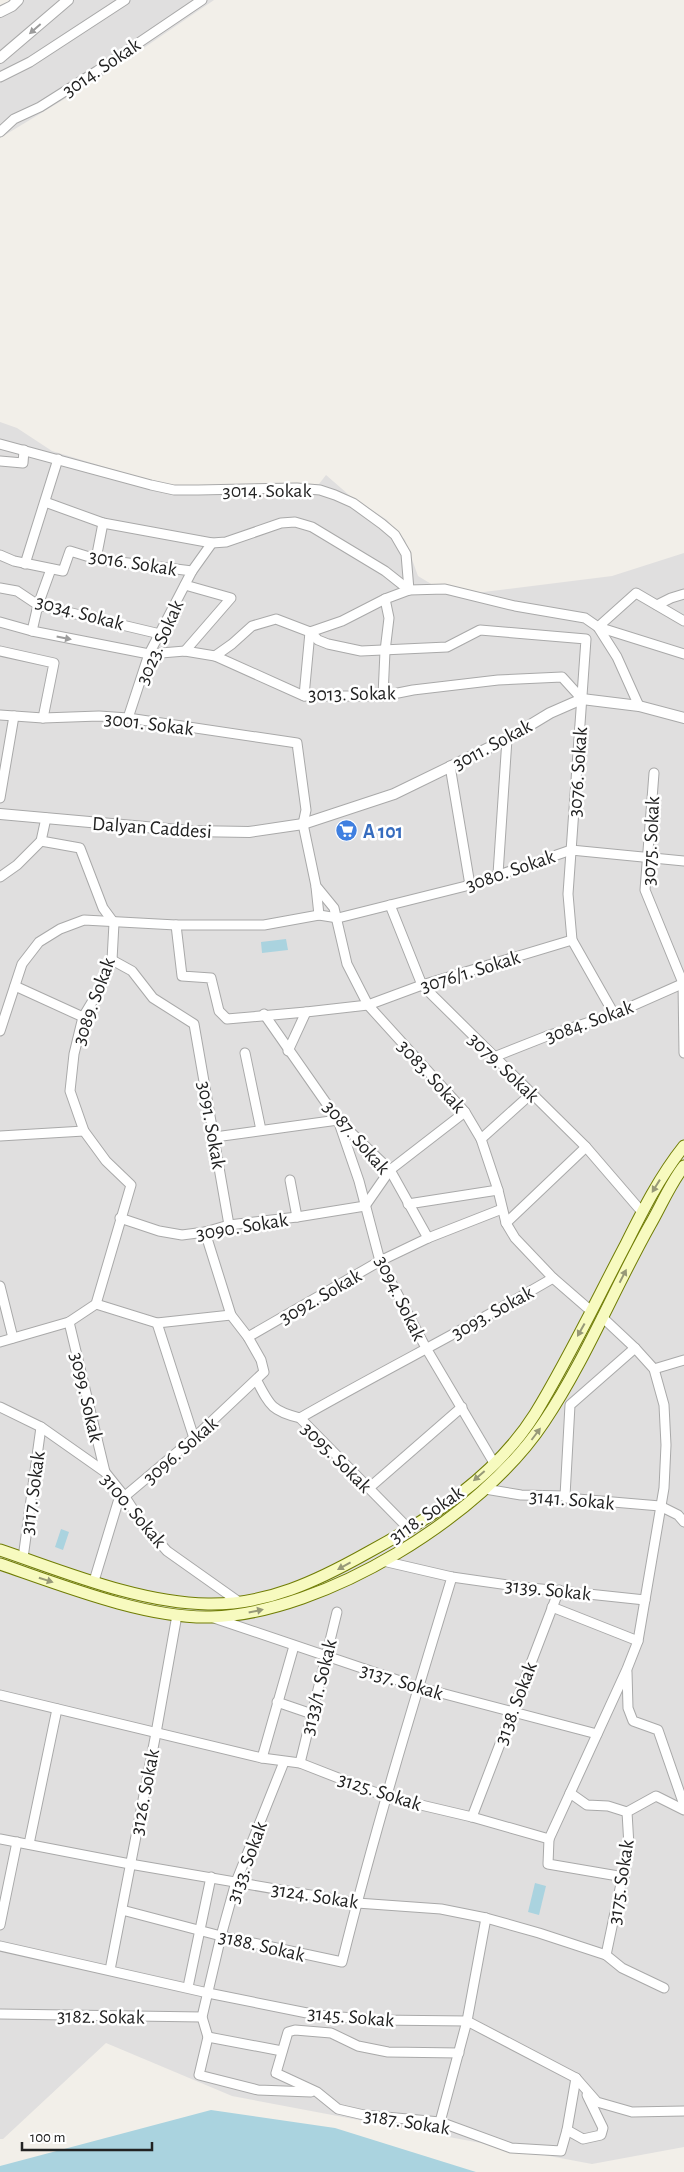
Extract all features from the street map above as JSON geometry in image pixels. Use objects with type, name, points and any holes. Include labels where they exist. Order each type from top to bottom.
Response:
[{"type":"main road","name":"3118. Sokak","points":[[0,1550],[149,1597],[208,1604],[239,1602],[282,1593],[318,1580],[410,1530],[450,1502],[494,1462],[513,1443],[534,1415],[591,1311],[653,1190],[684,1146]]},
{"type":"main road","name":"3118. Sokak","points":[[0,1564],[146,1610],[211,1617],[247,1613],[290,1603],[327,1589],[383,1561],[428,1533],[485,1489],[522,1452],[545,1422],[636,1250],[684,1166]]},
{"type":"street","points":[[0,12],[12,6],[18,0]]},
{"type":"street","points":[[0,58],[68,0]]},
{"type":"street","points":[[0,77],[30,62],[125,0]]},
{"type":"street","name":"3014. Sokak","points":[[0,132],[14,119],[40,107],[202,0]]},
{"type":"street","points":[[0,123],[14,119]]},
{"type":"street","name":"3014. Sokak","points":[[0,444],[174,490],[297,488],[320,490],[335,495],[353,503],[395,535],[406,554],[409,590]]},
{"type":"street","points":[[0,461],[23,463],[24,450]]},
{"type":"street","points":[[25,564],[58,459]]},
{"type":"street","points":[[45,502],[103,523],[212,543],[226,542],[281,523],[295,522],[312,527],[384,570],[409,590]]},
{"type":"street","points":[[96,559],[103,523]]},
{"type":"street","name":"3023. Sokak","points":[[128,718],[149,654],[185,584],[212,543]]},
{"type":"street","name":"3016. Sokak","points":[[52,569],[63,571],[70,551],[96,559],[192,572]]},
{"type":"street","points":[[0,555],[25,564],[52,569],[38,605],[32,631]]},
{"type":"street","points":[[185,584],[231,598],[185,651]]},
{"type":"street","name":"3034. Sokak","points":[[0,588],[17,590],[38,605],[160,634]]},
{"type":"street","points":[[310,632],[342,621],[385,599],[409,590],[445,589],[515,606],[585,618],[598,627],[684,654]]},
{"type":"street","points":[[598,627],[636,593],[684,621]]},
{"type":"street","points":[[657,605],[670,598],[684,594]]},
{"type":"street","points":[[383,696],[389,618],[385,599]]},
{"type":"street","points":[[214,656],[232,644],[252,626],[276,619],[310,632],[318,640],[337,647],[361,651],[385,651]]},
{"type":"street","name":"3013. Sokak","points":[[0,622],[32,631],[149,654],[185,651],[214,656],[304,696],[383,696],[498,680],[562,677],[582,699]]},
{"type":"street","points":[[598,627],[616,657],[639,706]]},
{"type":"street","name":"3076. Sokak","points":[[385,651],[447,647],[480,630],[586,639],[568,894],[572,940],[614,1014]]},
{"type":"street","points":[[304,696],[310,632]]},
{"type":"street","points":[[0,651],[54,663],[43,718]]},
{"type":"street","points":[[582,699],[639,706],[684,718]]},
{"type":"street","name":"3011. Sokak","points":[[303,824],[394,794],[507,739],[550,713],[582,699]]},
{"type":"street","name":"3001. Sokak","points":[[0,714],[43,718],[99,716],[128,718],[296,744]]},
{"type":"street","points":[[0,798],[14,716]]},
{"type":"street","points":[[498,874],[507,739]]},
{"type":"street","name":"3083. Sokak","points":[[296,744],[306,810],[303,824],[316,886],[334,908],[338,918],[347,964],[368,1005],[465,1112],[481,1139],[498,1190],[506,1223],[515,1238],[553,1278],[591,1311]]},
{"type":"street","points":[[450,766],[470,885]]},
{"type":"street","name":"3075. Sokak","points":[[654,773],[645,890],[684,983],[684,1053]]},
{"type":"street","name":"Dalyan Caddesi","points":[[0,814],[190,831],[249,832],[303,824]]},
{"type":"street","points":[[0,877],[17,865],[41,841],[46,818]]},
{"type":"street","points":[[41,841],[80,848],[103,908],[114,923]]},
{"type":"street","name":"3080. Sokak","points":[[338,918],[470,885],[571,850],[684,861]]},
{"type":"street","points":[[316,886],[319,915]]},
{"type":"street","name":"3079. Sokak","points":[[390,905],[422,985],[586,1147],[642,1212]]},
{"type":"street","points":[[0,1031],[22,964],[39,942],[60,930],[84,920],[176,925],[264,925],[319,915],[338,918]]},
{"type":"street","name":"3089. Sokak","points":[[96,1304],[131,1185],[106,1161],[84,1131],[70,1091],[74,1054],[83,1017],[101,987],[112,960],[114,923]]},
{"type":"street","name":"3076/1. Sokak","points":[[176,925],[182,976],[211,978],[219,1011],[227,1019],[368,1005],[422,985],[572,940]]},
{"type":"street","name":"3091. Sokak","points":[[112,960],[132,971],[152,998],[194,1024],[229,1225]]},
{"type":"street","name":"3084. Sokak","points":[[494,1057],[547,1036],[614,1014],[684,983]]},
{"type":"street","points":[[15,986],[83,1017]]},
{"type":"street","points":[[288,1051],[306,1012]]},
{"type":"street","name":"3087. Sokak","points":[[264,1014],[288,1051],[338,1120],[390,1170],[428,1238]]},
{"type":"street","points":[[244,1053],[261,1130]]},
{"type":"street","points":[[481,1139],[531,1094]]},
{"type":"street","points":[[365,1206],[390,1170],[465,1112]]},
{"type":"street","points":[[215,1136],[338,1120]]},
{"type":"street","name":"3094. Sokak","points":[[338,1120],[359,1181],[380,1261],[426,1348],[494,1462]]},
{"type":"street","points":[[0,1136],[84,1131]]},
{"type":"street","points":[[506,1223],[586,1147]]},
{"type":"street","points":[[290,1180],[297,1218]]},
{"type":"street","points":[[408,1204],[498,1190]]},
{"type":"street","name":"3090. Sokak","points":[[120,1218],[158,1231],[182,1235],[205,1232],[229,1225],[297,1218],[365,1206]]},
{"type":"street","name":"3092. Sokak","points":[[248,1337],[380,1261],[428,1238],[502,1209]]},
{"type":"street","points":[[205,1232],[230,1315],[248,1337],[261,1360],[264,1372],[257,1380]]},
{"type":"street","name":"3093. Sokak","points":[[300,1418],[553,1278]]},
{"type":"street","points":[[0,1286],[12,1338]]},
{"type":"street","points":[[0,1342],[69,1322],[96,1304],[157,1323],[230,1315]]},
{"type":"street","points":[[602,1317],[654,1369],[664,1405],[664,1488],[638,1641],[627,1669],[548,1839],[548,1864],[624,1877]]},
{"type":"street","name":"3099. Sokak","points":[[69,1322],[105,1472]]},
{"type":"street","points":[[157,1323],[194,1438]]},
{"type":"street","points":[[565,1496],[570,1405],[635,1348]]},
{"type":"street","points":[[654,1369],[684,1360]]},
{"type":"street","name":"3096. Sokak","points":[[94,1581],[118,1502],[194,1438],[257,1380]]},
{"type":"street","name":"3095. Sokak","points":[[257,1380],[266,1399],[280,1413],[300,1418],[410,1530]]},
{"type":"street","name":"3100. Sokak","points":[[0,1407],[41,1427],[105,1472],[125,1497],[142,1523],[167,1551],[239,1602]]},
{"type":"street","points":[[369,1488],[462,1408]]},
{"type":"street","name":"3117. Sokak","points":[[23,1558],[41,1427]]},
{"type":"street","name":"3141. Sokak","points":[[485,1489],[522,1495],[565,1496],[566,1498],[660,1506]]},
{"type":"street","points":[[660,1506],[678,1516],[684,1522]]},
{"type":"street","name":"3139. Sokak","points":[[383,1561],[452,1577],[522,1587],[645,1600]]},
{"type":"street","points":[[357,1903],[418,1687],[452,1577]]},
{"type":"street","name":"3138. Sokak","points":[[472,1817],[559,1590]]},
{"type":"street","points":[[552,1607],[638,1641]]},
{"type":"street","name":"3133/1. Sokak","points":[[300,1763],[337,1612]]},
{"type":"street","name":"3126. Sokak","points":[[110,1970],[177,1614]]},
{"type":"street","name":"3137. Sokak","points":[[211,1617],[418,1687],[597,1734]]},
{"type":"street","points":[[262,1758],[294,1646]]},
{"type":"street","points":[[627,1669],[628,1708],[632,1721],[658,1730],[684,1804]]},
{"type":"street","name":"3125. Sokak","points":[[0,1695],[262,1758],[300,1763],[387,1797],[472,1817],[548,1839]]},
{"type":"street","points":[[277,1702],[312,1714]]},
{"type":"street","points":[[29,1844],[57,1708]]},
{"type":"street","name":"3133. Sokak","points":[[202,2017],[236,1882],[284,1762]]},
{"type":"street","points":[[570,1793],[587,1805],[608,1806],[627,1812]]},
{"type":"street","name":"3175. Sokak","points":[[606,1955],[624,1877],[629,1846],[627,1812],[656,1796],[684,1810]]},
{"type":"street","name":"3124. Sokak","points":[[0,1839],[130,1864],[357,1903],[441,1909],[486,1918],[606,1955],[622,1968],[664,1988]]},
{"type":"street","points":[[0,1925],[17,1842]]},
{"type":"street","points":[[188,1988],[210,1877]]},
{"type":"street","name":"3188. Sokak","points":[[122,1910],[221,1936],[342,1962],[357,1903]]},
{"type":"street","points":[[440,2122],[467,2021],[486,1918]]},
{"type":"street","name":"3145. Sokak","points":[[0,1946],[208,1993],[317,2015],[377,2020],[467,2021],[576,2078],[597,2102],[632,2112],[684,2110]]},
{"type":"street","name":"3182. Sokak","points":[[0,2014],[202,2017]]},
{"type":"street","points":[[202,2017],[208,2037],[199,2075],[258,2090],[317,2092]]},
{"type":"street","points":[[208,2037],[282,2051],[288,2032],[295,2030],[331,2034],[358,2046],[388,2052],[459,2053]]},
{"type":"street","name":"3187. Sokak","points":[[282,2051],[276,2073],[317,2092],[338,2109],[364,2115],[440,2122],[512,2148],[561,2151],[567,2130]]},
{"type":"street","points":[[576,2078],[603,2128],[601,2135],[583,2139],[567,2130],[576,2078]]},
{"type":"shaded area","points":[[15,0],[214,0],[104,75],[0,138],[0,8]]},
{"type":"shaded area","points":[[0,422],[17,428],[52,451],[168,486],[319,484],[326,475],[349,495],[387,520],[405,540],[418,576],[451,596],[612,576],[684,553],[684,2147],[592,2164],[232,2096],[106,2043],[3,2139],[0,2139]]},
{"type":"water","points":[[286,939],[288,950],[262,953],[261,942]]},
{"type":"water","points":[[61,1529],[69,1532],[63,1550],[55,1547]]},
{"type":"water","points":[[535,1883],[546,1886],[539,1915],[528,1912]]},
{"type":"water","points":[[211,2110],[335,2128],[476,2172],[0,2172],[0,2166]]},
{"type":"place","name":"A 101","points":[[347,831]]}]
